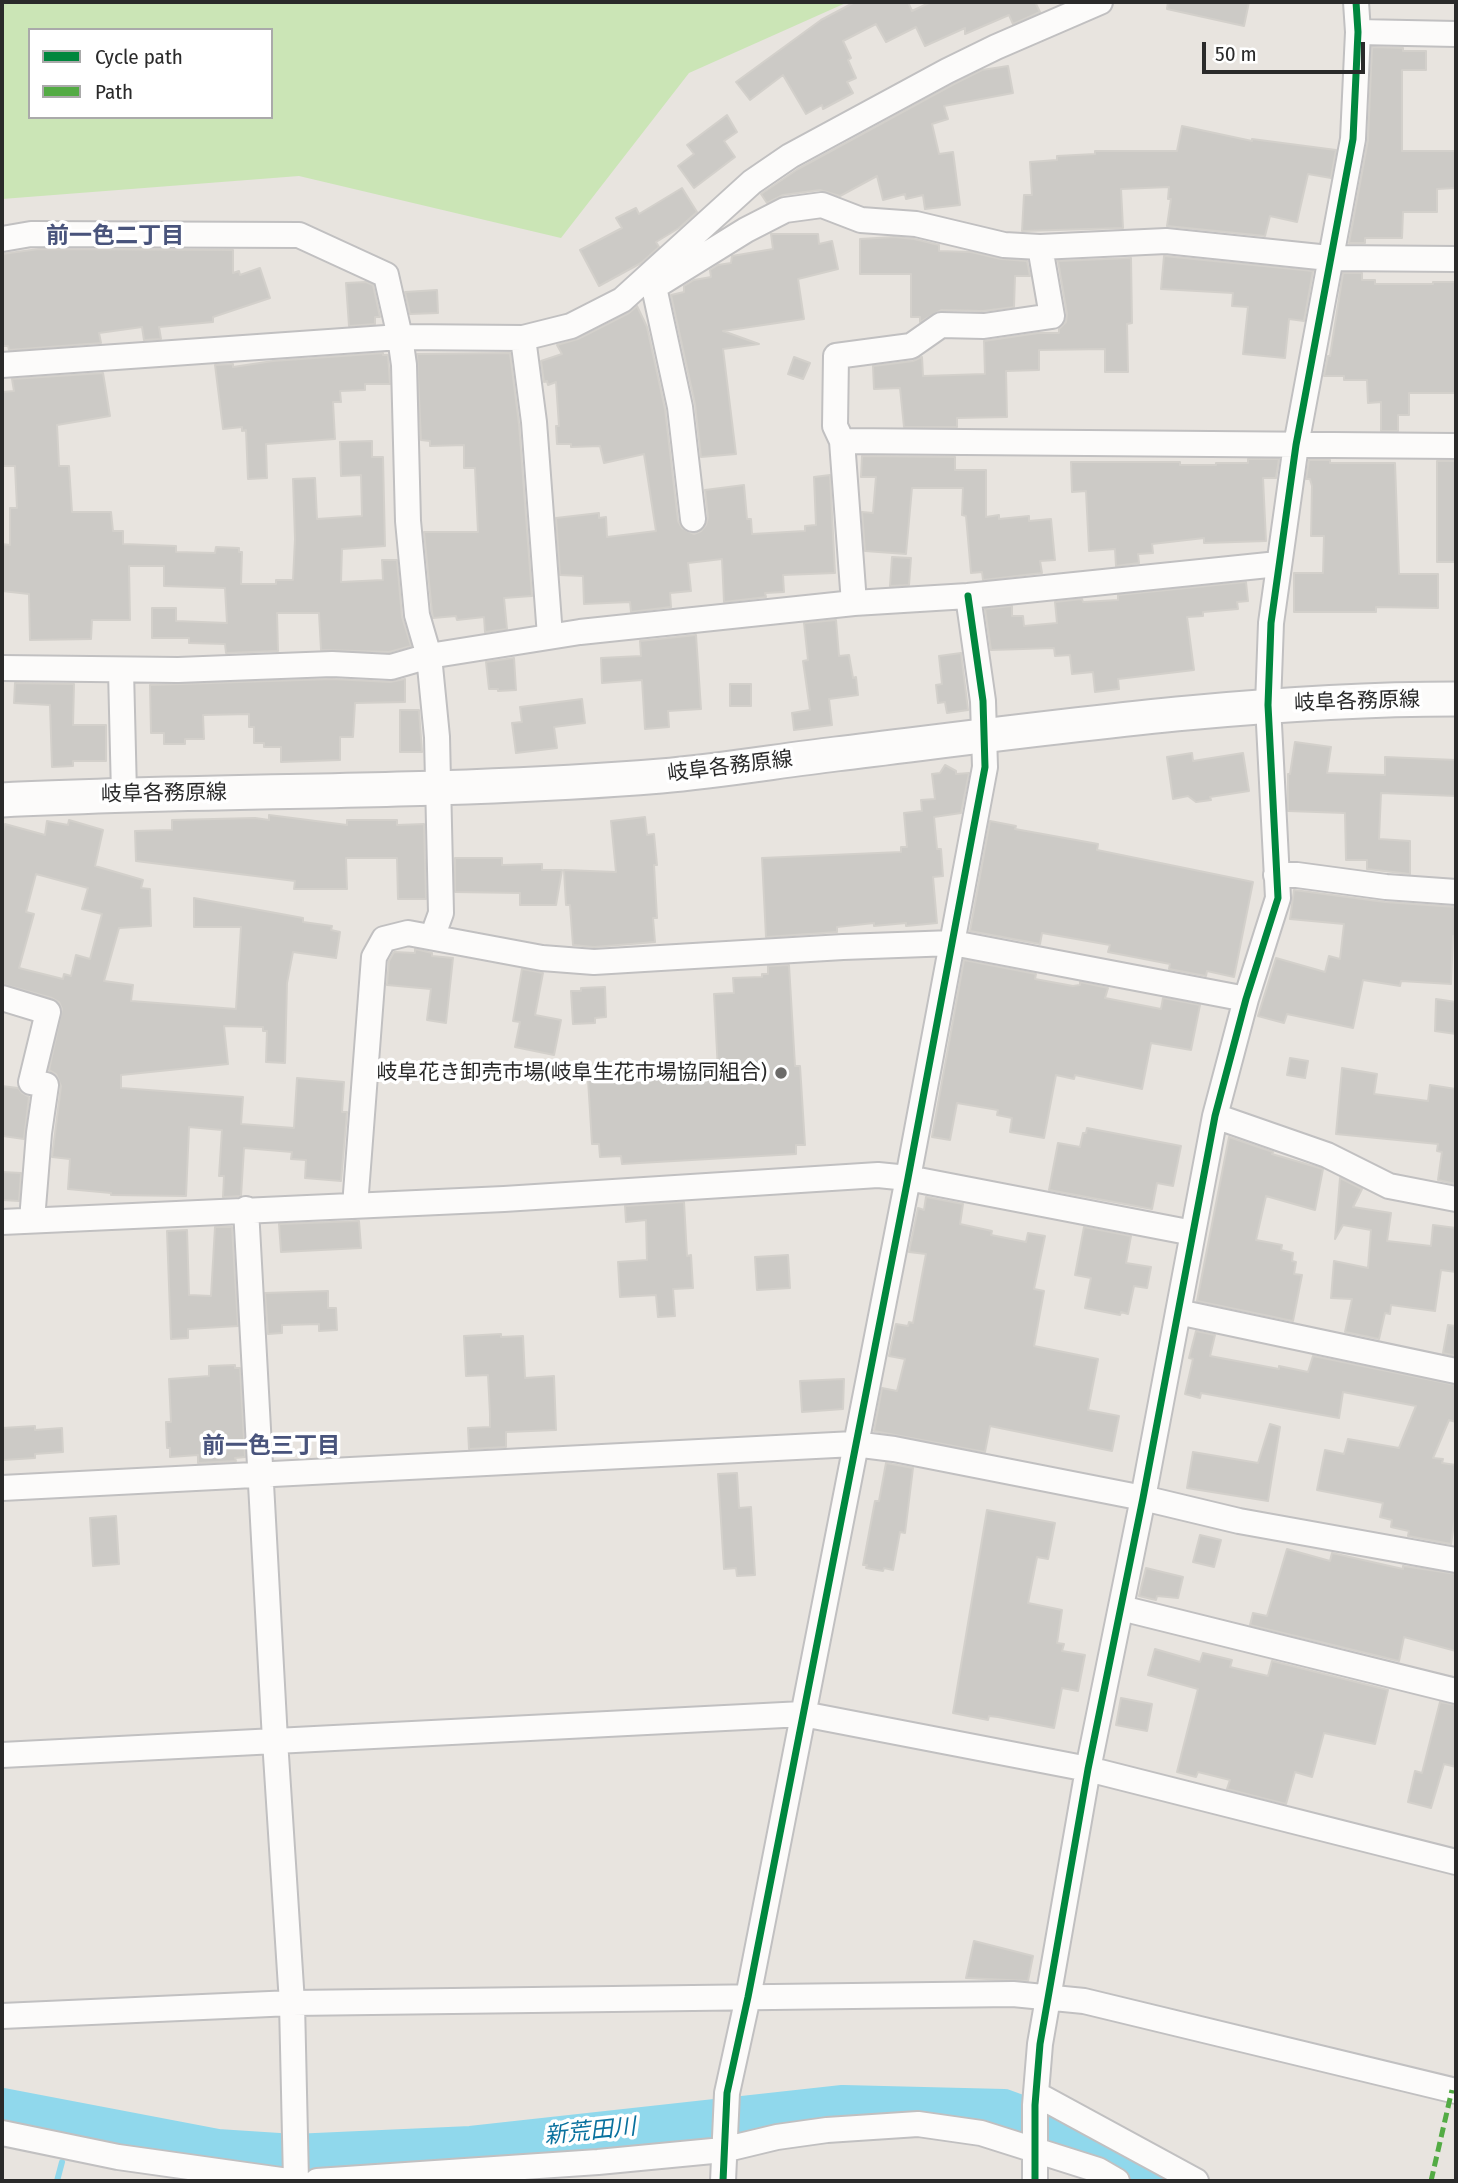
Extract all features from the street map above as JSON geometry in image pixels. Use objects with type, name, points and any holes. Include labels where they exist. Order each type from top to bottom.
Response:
[{"type":"main road","name":"岐阜各務原線","points":[[2,800],[124,794],[440,789],[662,775],[1268,705],[1456,699]]},
{"type":"street","points":[[651,282],[752,182],[790,156],[947,71],[1100,2]]},
{"type":"street","points":[[1035,2181],[1035,2099],[1046,1995],[1088,1769],[1143,1498],[1215,1116],[1246,999],[1278,898],[1268,705],[1271,623],[1296,445],[1353,139],[1358,32],[1356,2]]},
{"type":"street","points":[[1358,32],[1456,34]]},
{"type":"street","points":[[2,366],[400,337],[523,338],[571,326],[785,210],[822,205],[861,220],[916,224],[1004,245],[1040,247],[1166,241],[1329,258],[1456,259]]},
{"type":"street","points":[[2,239],[31,234],[299,234],[386,275],[404,365],[408,521],[417,615],[429,656],[440,789],[441,914],[433,936]]},
{"type":"street","points":[[854,603],[842,441],[835,426],[836,355],[911,346],[941,325],[984,326],[1052,316],[1040,247]]},
{"type":"street","points":[[651,282],[680,407],[694,519]]},
{"type":"street","points":[[523,338],[534,422],[550,636]]},
{"type":"street","points":[[842,441],[1456,446]]},
{"type":"street","points":[[2,668],[178,670],[332,664],[391,667],[429,656],[550,636],[854,603],[968,596],[1278,564]]},
{"type":"street","points":[[723,2181],[727,2093],[908,1178],[985,767],[983,701],[968,596]]},
{"type":"street","points":[[121,670],[124,794]]},
{"type":"street","points":[[1276,875],[1456,892]]},
{"type":"street","points":[[355,1206],[374,957],[384,939],[408,933],[542,957],[594,962],[953,943],[1246,999]]},
{"type":"street","points":[[2,998],[48,1012],[31,1082],[46,1085],[32,1220]]},
{"type":"street","points":[[1215,1116],[1327,1155],[1390,1186],[1456,1199]]},
{"type":"street","points":[[2,1222],[504,1199],[878,1175],[908,1178],[1193,1233]]},
{"type":"street","points":[[246,1209],[300,2180]]},
{"type":"street","points":[[1178,1312],[1456,1371]]},
{"type":"street","points":[[2,1488],[854,1444],[894,1449],[1143,1498],[1239,1521],[1456,1560]]},
{"type":"street","points":[[1121,1608],[1456,1691]]},
{"type":"street","points":[[2,1755],[803,1714],[1088,1769],[1456,1862]]},
{"type":"street","points":[[2,2016],[292,2003],[1046,1995],[1084,2001],[1455,2085]]},
{"type":"street","points":[[1035,2099],[1196,2181]]},
{"type":"street","points":[[2,2133],[118,2157],[300,2180],[598,2162],[827,2130],[918,2124],[981,2133],[1034,2148],[1098,2170],[1117,2181]]},
{"type":"green space","points":[[2,2],[848,2],[689,73],[561,238],[299,176],[2,199]]},
{"type":"building","points":[[855,2],[908,2],[912,11],[931,2],[1041,2],[1036,4],[1040,12],[1013,24],[1009,15],[965,34],[965,28],[925,46],[916,27],[886,42],[876,24],[843,41],[856,78],[847,82],[853,93],[823,109],[822,105],[806,114],[783,75],[750,100],[736,82],[821,20]]},
{"type":"building","points":[[1168,2],[1249,2],[1244,26],[1167,9]]},
{"type":"building","points":[[1372,47],[1426,51],[1426,70],[1402,70],[1402,151],[1456,151],[1456,188],[1437,189],[1437,212],[1403,212],[1402,238],[1365,238],[1365,243],[1349,243],[1368,140]]},
{"type":"building","points":[[1008,66],[1013,93],[944,106],[948,119],[932,124],[939,154],[953,152],[960,205],[925,209],[923,195],[906,199],[905,194],[883,200],[877,176],[840,196],[820,190],[783,195],[767,203],[761,194],[798,169],[954,84],[982,70]]},
{"type":"building","points":[[727,115],[737,132],[724,141],[735,157],[694,188],[678,166],[694,154],[687,145]]},
{"type":"building","points":[[1182,126],[1252,141],[1336,150],[1331,178],[1308,174],[1297,222],[1270,216],[1265,236],[1167,226],[1171,199],[1168,199],[1169,187],[1121,189],[1123,228],[1022,231],[1024,195],[1032,195],[1030,162],[1057,160],[1057,156],[1095,154],[1095,151],[1177,151]]},
{"type":"building","points":[[682,188],[697,212],[679,228],[656,242],[659,247],[641,263],[599,286],[580,250],[622,228],[616,218],[636,208],[639,214]]},
{"type":"building","points":[[771,234],[818,234],[819,244],[832,241],[838,269],[798,279],[804,319],[723,331],[759,344],[723,349],[736,454],[701,457],[695,404],[671,295],[684,292],[684,286],[694,280],[711,277],[710,270],[718,265],[731,263],[732,256],[773,249]]},
{"type":"building","points":[[894,237],[939,245],[939,251],[971,252],[1001,259],[1027,261],[1030,276],[1015,276],[1014,307],[983,311],[941,310],[920,322],[920,317],[911,317],[911,274],[860,274],[860,239]]},
{"type":"building","points":[[39,249],[233,250],[233,273],[239,271],[240,275],[260,268],[270,298],[213,317],[213,322],[159,327],[161,339],[144,340],[142,327],[99,333],[101,343],[9,350],[8,346],[2,346],[2,254]]},
{"type":"building","points":[[1164,256],[1313,271],[1304,321],[1289,319],[1285,358],[1243,354],[1248,307],[1232,306],[1233,293],[1161,289]]},
{"type":"building","points":[[1131,258],[1132,323],[1127,324],[1128,372],[1105,372],[1105,349],[1039,350],[1039,370],[1006,371],[1007,417],[957,418],[957,427],[904,427],[900,388],[874,389],[873,366],[913,361],[922,357],[923,376],[985,374],[984,341],[1038,333],[1059,333],[1059,329],[1066,322],[1067,314],[1058,261]]},
{"type":"building","points":[[1343,273],[1362,273],[1362,280],[1375,280],[1375,284],[1456,282],[1456,393],[1409,393],[1409,415],[1398,415],[1398,431],[1381,431],[1381,402],[1368,403],[1367,380],[1344,380],[1344,376],[1324,376],[1330,356]]},
{"type":"building","points":[[366,282],[373,285],[380,317],[375,317],[375,324],[349,326],[346,283]]},
{"type":"building","points":[[437,290],[438,313],[410,314],[405,292]]},
{"type":"building","points":[[637,306],[647,327],[665,409],[678,521],[682,528],[694,534],[706,525],[708,517],[705,490],[744,485],[747,519],[751,519],[752,534],[805,531],[805,526],[816,525],[814,477],[830,475],[835,573],[783,575],[784,592],[765,593],[766,597],[724,602],[722,559],[688,563],[691,591],[670,593],[671,607],[631,612],[630,602],[584,604],[583,576],[560,575],[556,518],[599,513],[599,518],[606,517],[607,537],[656,531],[644,454],[604,463],[600,446],[571,447],[571,444],[557,444],[556,426],[559,426],[556,382],[548,385],[547,381],[544,382],[541,361],[562,354],[557,345],[578,339],[629,313]]},
{"type":"building","points":[[383,353],[388,355],[390,384],[365,384],[365,390],[340,391],[341,402],[333,402],[335,439],[266,444],[267,478],[248,479],[246,430],[242,431],[242,427],[223,429],[215,365],[233,364],[233,367],[273,361]]},
{"type":"building","points":[[510,353],[519,424],[532,596],[504,598],[507,629],[485,632],[484,617],[457,620],[456,616],[433,618],[424,532],[478,532],[475,468],[464,468],[464,445],[430,446],[430,441],[421,440],[417,354]]},
{"type":"building","points":[[794,357],[810,363],[803,379],[788,374]]},
{"type":"building","points":[[103,373],[110,416],[57,425],[59,466],[69,466],[72,512],[111,512],[113,531],[123,531],[123,544],[176,546],[176,552],[215,553],[216,547],[239,548],[239,552],[242,552],[241,584],[276,584],[276,580],[293,580],[293,479],[315,478],[317,519],[362,516],[361,475],[341,476],[340,442],[372,441],[372,457],[383,457],[385,546],[342,549],[341,582],[383,580],[382,560],[397,560],[402,617],[411,646],[389,652],[321,650],[319,613],[277,613],[278,651],[226,653],[225,644],[189,643],[189,638],[152,638],[152,608],[176,608],[176,621],[227,623],[225,588],[164,586],[164,566],[129,566],[130,620],[92,620],[91,639],[30,640],[29,594],[2,591],[2,544],[10,545],[10,508],[17,508],[15,466],[2,466],[2,392],[14,391],[12,379]]},
{"type":"building","points":[[862,456],[955,457],[955,470],[986,470],[986,517],[999,515],[999,519],[1029,516],[1029,521],[1051,519],[1055,560],[1040,561],[1042,573],[983,580],[982,572],[971,573],[966,516],[962,515],[963,488],[912,488],[906,554],[865,551],[862,512],[873,513],[876,477],[861,477]]},
{"type":"building","points":[[1248,459],[1279,459],[1276,478],[1263,478],[1266,541],[1204,543],[1204,538],[1152,544],[1153,553],[1138,554],[1139,563],[1116,566],[1115,549],[1089,551],[1086,491],[1072,492],[1071,462],[1180,462],[1180,465],[1216,465],[1248,463]]},
{"type":"building","points":[[1309,460],[1330,460],[1330,463],[1395,463],[1399,574],[1438,574],[1438,608],[1376,607],[1376,612],[1294,612],[1294,573],[1323,573],[1324,536],[1311,536],[1312,486],[1310,479],[1306,479]]},
{"type":"building","points":[[1437,461],[1456,461],[1456,562],[1437,562]]},
{"type":"building","points":[[892,557],[911,558],[909,585],[890,586]]},
{"type":"building","points":[[1246,582],[1248,601],[1237,602],[1238,609],[1203,612],[1203,616],[1187,617],[1194,670],[1118,679],[1119,689],[1095,692],[1093,672],[1072,674],[1070,655],[1055,656],[1054,648],[991,650],[985,609],[1012,606],[1012,616],[1023,616],[1024,626],[1057,623],[1055,602],[1082,599],[1083,602],[1118,600],[1118,595]]},
{"type":"building","points":[[836,620],[839,656],[849,655],[858,695],[829,699],[832,725],[794,730],[792,713],[810,710],[803,661],[808,660],[804,623]]},
{"type":"building","points":[[696,635],[701,709],[668,711],[669,727],[645,729],[642,680],[602,683],[601,658],[641,656],[640,641]]},
{"type":"building","points":[[961,653],[968,710],[947,713],[945,702],[938,703],[936,685],[942,684],[939,656]]},
{"type":"building","points":[[514,658],[516,690],[489,689],[486,662]]},
{"type":"building","points":[[332,679],[390,682],[405,679],[405,702],[355,703],[353,737],[340,737],[340,760],[281,762],[281,747],[264,747],[264,743],[254,743],[254,727],[249,727],[249,714],[203,715],[204,739],[185,739],[185,744],[164,744],[164,733],[151,733],[150,685]]},
{"type":"building","points":[[15,683],[74,684],[73,725],[106,725],[106,761],[73,761],[73,766],[52,767],[50,705],[14,703]]},
{"type":"building","points":[[730,684],[751,684],[751,706],[730,706]]},
{"type":"building","points":[[582,699],[585,723],[554,727],[557,748],[516,753],[512,723],[522,722],[520,707]]},
{"type":"building","points":[[400,710],[419,710],[422,752],[400,752]]},
{"type":"building","points":[[1295,742],[1331,747],[1327,773],[1385,775],[1385,757],[1456,760],[1456,796],[1381,793],[1379,839],[1410,841],[1410,874],[1367,869],[1367,860],[1346,860],[1345,813],[1288,811],[1288,774]]},
{"type":"building","points":[[1192,753],[1193,761],[1243,753],[1249,791],[1196,802],[1188,796],[1173,799],[1167,757]]},
{"type":"building","points":[[945,765],[956,771],[956,774],[969,773],[961,813],[934,817],[943,876],[933,877],[937,923],[874,926],[874,923],[837,927],[837,932],[766,937],[762,858],[901,852],[901,847],[907,847],[904,813],[922,811],[921,800],[935,799],[932,774],[940,773]]},
{"type":"building","points":[[269,815],[347,825],[347,820],[397,820],[397,825],[424,824],[426,899],[398,899],[397,858],[346,858],[347,889],[294,889],[295,881],[136,861],[135,831],[172,830],[172,820],[269,820]]},
{"type":"building","points":[[645,817],[647,835],[654,834],[657,865],[654,865],[657,918],[653,918],[655,942],[594,947],[573,945],[570,905],[566,905],[564,870],[616,872],[611,821]]},
{"type":"building","points":[[69,820],[103,830],[95,866],[143,880],[141,888],[150,889],[151,926],[119,928],[104,981],[133,985],[131,1001],[236,1009],[241,927],[194,927],[194,898],[303,918],[303,922],[332,926],[331,930],[340,932],[336,958],[293,952],[287,983],[285,1063],[266,1062],[267,1031],[263,1031],[263,1027],[224,1026],[228,1064],[121,1075],[121,1088],[243,1097],[241,1124],[294,1128],[297,1078],[344,1082],[342,1112],[347,1112],[341,1181],[305,1178],[306,1160],[291,1159],[292,1152],[244,1148],[241,1196],[223,1197],[224,1176],[219,1176],[222,1130],[189,1127],[186,1196],[111,1195],[68,1189],[70,1159],[52,1157],[61,1086],[56,1074],[49,1070],[62,1009],[59,1002],[52,998],[2,984],[2,835],[5,824],[45,835],[47,821],[68,825]],"holes":[[[36,874],[88,888],[82,909],[102,914],[90,959],[76,955],[71,976],[64,974],[63,979],[19,968],[34,914],[26,912]]]},
{"type":"building","points":[[990,821],[1016,826],[1015,829],[1098,844],[1097,850],[1253,882],[1234,977],[1207,971],[1206,976],[1169,969],[1170,964],[1108,952],[1110,945],[1042,933],[1040,944],[970,931]]},
{"type":"building","points":[[455,858],[502,858],[502,865],[542,864],[542,870],[562,870],[556,905],[520,905],[520,893],[455,892]]},
{"type":"building","points":[[1294,890],[1385,902],[1456,907],[1451,984],[1401,981],[1400,986],[1363,980],[1353,1028],[1287,1014],[1284,1023],[1258,1016],[1276,958],[1325,972],[1329,956],[1340,959],[1344,924],[1290,919]]},
{"type":"building","points":[[415,949],[432,953],[432,956],[453,958],[446,1023],[427,1020],[431,989],[387,985],[389,961],[394,952],[415,953]]},
{"type":"building","points":[[964,960],[1036,974],[1035,979],[1073,986],[1080,985],[1080,982],[1108,988],[1105,998],[1161,1009],[1163,998],[1200,1005],[1191,1050],[1151,1043],[1142,1089],[1075,1075],[1074,1079],[1056,1075],[1044,1138],[1010,1132],[1012,1118],[997,1115],[998,1110],[957,1103],[950,1140],[932,1137]]},
{"type":"building","points":[[789,965],[795,1066],[800,1066],[805,1145],[796,1145],[796,1154],[622,1164],[621,1156],[600,1157],[599,1144],[592,1144],[588,1079],[718,1071],[714,994],[734,993],[733,978],[762,977],[762,974],[768,974],[768,966]]},
{"type":"building","points":[[522,969],[543,973],[535,1015],[561,1020],[554,1055],[515,1047],[520,1022],[513,1021]]},
{"type":"building","points":[[605,987],[606,1017],[595,1018],[595,1023],[573,1024],[571,991]]},
{"type":"building","points":[[1436,999],[1456,1002],[1456,1034],[1435,1031]]},
{"type":"building","points":[[1290,1058],[1308,1061],[1305,1078],[1287,1075]]},
{"type":"building","points":[[1342,1068],[1377,1074],[1374,1094],[1428,1101],[1430,1085],[1456,1089],[1456,1184],[1438,1180],[1442,1152],[1437,1151],[1438,1144],[1336,1134]]},
{"type":"building","points":[[2,1086],[18,1088],[29,1097],[24,1139],[3,1136]]},
{"type":"building","points":[[1087,1128],[1181,1146],[1173,1186],[1157,1183],[1152,1209],[1049,1190],[1058,1143],[1080,1147]]},
{"type":"building","points":[[1229,1137],[1273,1152],[1272,1154],[1323,1169],[1315,1210],[1266,1196],[1256,1240],[1282,1245],[1281,1250],[1293,1253],[1292,1261],[1296,1262],[1294,1274],[1302,1275],[1293,1321],[1197,1301]]},
{"type":"building","points":[[2,1172],[21,1173],[19,1201],[2,1200]]},
{"type":"building","points":[[1340,1178],[1362,1189],[1353,1207],[1391,1213],[1387,1241],[1431,1246],[1433,1225],[1456,1228],[1456,1272],[1441,1270],[1435,1311],[1391,1305],[1390,1314],[1385,1313],[1379,1339],[1345,1332],[1352,1299],[1331,1298],[1334,1261],[1368,1268],[1371,1230],[1343,1225],[1335,1239]]},
{"type":"building","points":[[926,1197],[963,1204],[960,1224],[992,1231],[991,1235],[1026,1242],[1028,1233],[1045,1236],[1034,1289],[1044,1291],[1034,1346],[1098,1359],[1088,1410],[1119,1416],[1112,1451],[990,1426],[985,1452],[874,1431],[882,1388],[897,1391],[905,1359],[889,1356],[896,1324],[908,1326],[909,1322],[913,1323],[926,1254],[909,1252],[918,1208],[924,1210]]},
{"type":"building","points":[[684,1202],[687,1256],[691,1255],[693,1288],[673,1289],[675,1316],[658,1317],[656,1295],[620,1297],[618,1262],[647,1260],[646,1220],[626,1222],[625,1206]]},
{"type":"building","points":[[359,1221],[361,1248],[281,1252],[279,1224]]},
{"type":"building","points":[[215,1227],[232,1227],[238,1326],[188,1329],[188,1338],[171,1339],[167,1231],[187,1230],[189,1295],[211,1296]]},
{"type":"building","points":[[1084,1227],[1131,1236],[1126,1263],[1151,1267],[1147,1288],[1134,1286],[1128,1314],[1085,1308],[1091,1278],[1075,1275]]},
{"type":"building","points":[[788,1255],[790,1288],[757,1290],[755,1257]]},
{"type":"building","points":[[328,1291],[328,1308],[336,1308],[337,1330],[319,1331],[319,1324],[282,1325],[282,1333],[268,1334],[265,1293]]},
{"type":"building","points":[[1448,1325],[1456,1326],[1456,1356],[1443,1353]]},
{"type":"building","points":[[1196,1331],[1215,1335],[1210,1356],[1308,1372],[1313,1356],[1456,1385],[1456,1422],[1449,1420],[1433,1458],[1443,1459],[1442,1463],[1456,1465],[1456,1510],[1451,1544],[1408,1536],[1409,1531],[1391,1527],[1392,1520],[1380,1517],[1383,1503],[1317,1490],[1325,1450],[1344,1454],[1348,1439],[1399,1448],[1416,1406],[1343,1392],[1339,1418],[1201,1393],[1200,1398],[1185,1394],[1193,1359],[1189,1358]]},
{"type":"building","points":[[501,1334],[501,1337],[523,1336],[525,1378],[554,1376],[556,1430],[506,1432],[506,1447],[469,1449],[468,1428],[490,1427],[490,1414],[488,1375],[466,1376],[464,1336]]},
{"type":"building","points":[[235,1365],[235,1368],[240,1368],[245,1457],[235,1458],[236,1461],[198,1463],[198,1455],[170,1457],[166,1422],[171,1422],[169,1379],[209,1376],[209,1366]]},
{"type":"building","points":[[844,1379],[843,1409],[802,1412],[800,1381]]},
{"type":"building","points":[[1270,1424],[1280,1427],[1268,1501],[1187,1488],[1193,1452],[1258,1463]]},
{"type":"building","points":[[35,1426],[35,1430],[62,1428],[63,1452],[35,1454],[35,1458],[3,1460],[2,1428]]},
{"type":"building","points":[[886,1463],[913,1468],[905,1533],[900,1532],[893,1570],[884,1568],[883,1571],[863,1565],[875,1501],[879,1501]]},
{"type":"building","points":[[737,1473],[739,1508],[751,1507],[755,1575],[737,1576],[736,1568],[724,1569],[718,1474]]},
{"type":"building","points":[[987,1510],[1055,1523],[1048,1559],[1037,1557],[1028,1603],[1062,1610],[1057,1643],[1064,1644],[1062,1651],[1085,1655],[1078,1691],[1062,1688],[1054,1728],[998,1717],[989,1716],[988,1720],[953,1713]]},
{"type":"building","points":[[116,1516],[119,1564],[93,1566],[90,1518]]},
{"type":"building","points":[[1200,1535],[1221,1540],[1214,1567],[1193,1562]]},
{"type":"building","points":[[1287,1549],[1330,1561],[1332,1553],[1403,1569],[1403,1566],[1456,1574],[1456,1651],[1404,1637],[1399,1661],[1250,1625],[1253,1613],[1267,1616]]},
{"type":"building","points":[[1146,1568],[1183,1577],[1178,1598],[1157,1596],[1156,1600],[1139,1596]]},
{"type":"building","points":[[1155,1649],[1200,1662],[1203,1653],[1232,1660],[1230,1667],[1268,1676],[1272,1661],[1388,1690],[1375,1744],[1324,1733],[1312,1777],[1295,1772],[1286,1804],[1227,1789],[1230,1780],[1198,1772],[1196,1777],[1177,1772],[1198,1689],[1148,1675]]},
{"type":"building","points":[[1121,1698],[1152,1704],[1147,1731],[1116,1725]]},
{"type":"building","points":[[1440,1702],[1456,1705],[1456,1767],[1444,1764],[1431,1808],[1408,1802],[1415,1771],[1422,1773]]},
{"type":"building","points":[[974,1941],[1033,1956],[1028,1981],[966,1978]]},
{"type":"waterway","name":"新荒田川","points":[[2,2107],[217,2148],[294,2153],[471,2145],[843,2104],[1004,2108],[1089,2139],[1165,2181]]},
{"type":"waterway","points":[[57,2181],[62,2162]]},
{"type":"marked path","points":[[1431,2181],[1452,2090]]},
{"type":"cycle path","points":[[1035,2181],[1035,2105],[1040,2044],[1088,1769],[1143,1498],[1215,1116],[1246,999],[1278,898],[1268,705],[1271,623],[1296,445],[1353,139],[1358,32],[1356,2]]},
{"type":"cycle path","points":[[723,2181],[727,2093],[908,1178],[985,767],[983,701],[968,596]]},
{"type":"place","name":"岐阜花き卸売市場(岐阜生花市場協同組合)","points":[[781,1073]]},
{"type":"district","name":"前一色二丁目","points":[[115,237]]},
{"type":"district","name":"前一色三丁目","points":[[271,1447]]}]
